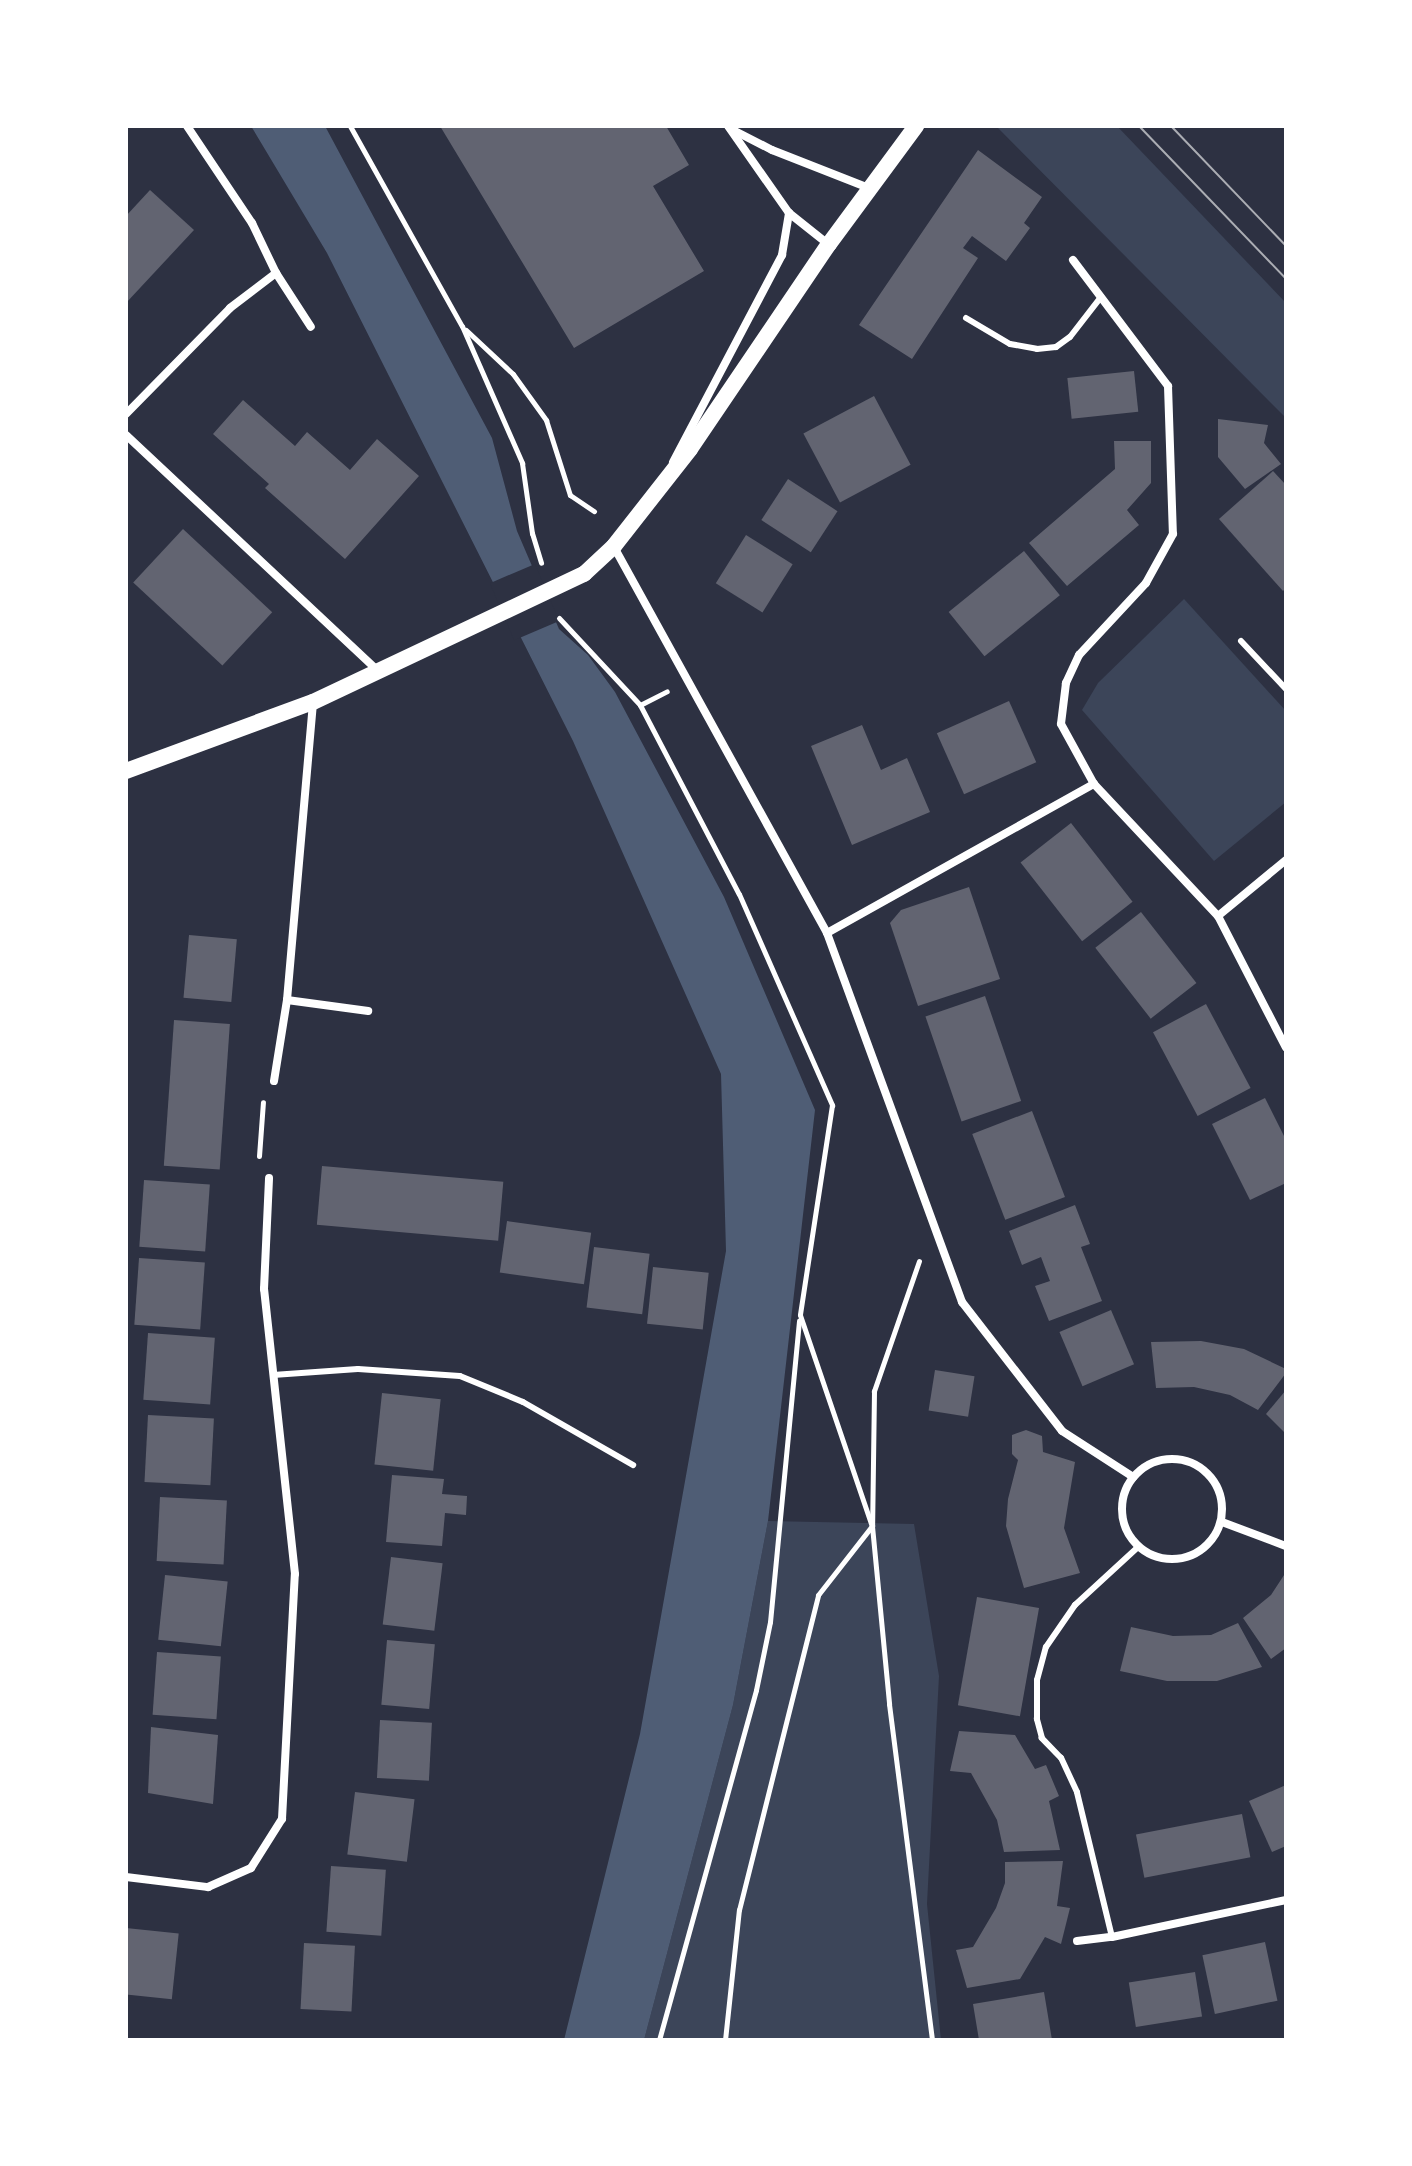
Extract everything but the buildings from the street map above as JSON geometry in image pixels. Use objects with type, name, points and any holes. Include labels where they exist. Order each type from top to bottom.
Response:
[{"type":"main road","points":[[126,771],[313,702],[584,574],[614,546],[690,449],[829,244],[916,126]]},
{"type":"street","points":[[187,126],[252,223],[276,273],[311,327]]},
{"type":"street","points":[[729,128],[772,150],[869,188]]},
{"type":"street","points":[[729,128],[789,213],[829,244]]},
{"type":"street","points":[[659,487],[782,255],[789,213]]},
{"type":"street","points":[[1073,260],[1168,386],[1173,534],[1146,583],[1079,655],[1066,683],[1061,724],[1094,784],[1218,916],[1286,1048]]},
{"type":"street","points":[[126,414],[230,308],[276,273]]},
{"type":"street","points":[[126,435],[377,670]]},
{"type":"street","points":[[614,546],[827,933],[962,1302],[1062,1431],[1133,1477]]},
{"type":"street","points":[[274,1081],[287,1000],[313,702]]},
{"type":"street","points":[[827,933],[1094,784]]},
{"type":"street","points":[[1218,916],[1286,860]]},
{"type":"street","points":[[287,1000],[368,1011]]},
{"type":"street","points":[[126,1877],[208,1887],[251,1868],[282,1819],[295,1574],[264,1289],[269,1178]]},
{"type":"street","points":[[1166,1459],[1186,1460],[1204,1469],[1217,1483],[1223,1502],[1222,1522],[1216,1535],[1194,1556],[1165,1560],[1138,1547],[1123,1520],[1122,1505],[1133,1477],[1148,1465],[1166,1459]]},
{"type":"street","points":[[1222,1522],[1286,1546]]},
{"type":"street","points":[[1077,1941],[1112,1937],[1286,1900]]},
{"type":"lane","points":[[966,318],[1010,344],[1037,349],[1056,347],[1070,337],[1101,297]]},
{"type":"lane","points":[[1241,641],[1286,689]]},
{"type":"lane","points":[[273,1375],[358,1369],[460,1376],[523,1402],[633,1465]]},
{"type":"lane","points":[[1112,1937],[1077,1792],[1061,1758],[1042,1738],[1037,1719],[1037,1680],[1046,1647],[1075,1605],[1138,1547]]},
{"type":"path","points":[[350,126],[462,326],[522,463],[532,533],[546,578]]},
{"type":"path","points":[[462,326],[522,386],[546,420],[570,495],[594,511]]},
{"type":"path","points":[[555,608],[560,623],[640,705],[739,894],[832,1105],[800,1315],[779,1497],[770,1622],[756,1690],[659,2040]]},
{"type":"path","points":[[269,1178],[259,1162],[263,1103],[274,1081]]},
{"type":"path","points":[[932,2040],[889,1704],[872,1526],[874,1391],[933,1222]]},
{"type":"path","points":[[800,1315],[872,1526]]},
{"type":"path","points":[[725,2040],[739,1910],[818,1595],[872,1526]]},
{"type":"shaded area","points":[[251,126],[325,126],[492,438],[517,531],[559,629],[588,655],[615,692],[724,897],[815,1110],[768,1521],[733,1705],[644,2040],[564,2040],[640,1734],[726,1251],[721,1074],[573,741],[327,253]]},
{"type":"shaded area","points":[[996,126],[1117,126],[1286,303],[1286,418]]},
{"type":"shaded area","points":[[1184,599],[1286,711],[1286,802],[1214,861],[1082,710],[1098,683]]},
{"type":"shaded area","points":[[768,1521],[914,1524],[939,1676],[927,1904],[941,2040],[644,2040],[733,1705]]},
{"type":"pier","points":[[535,564],[559,621],[514,640],[490,583]]},
{"type":"tram line","points":[[1139,126],[1286,279]]},
{"type":"tram line","points":[[1171,126],[1286,246]]}]
